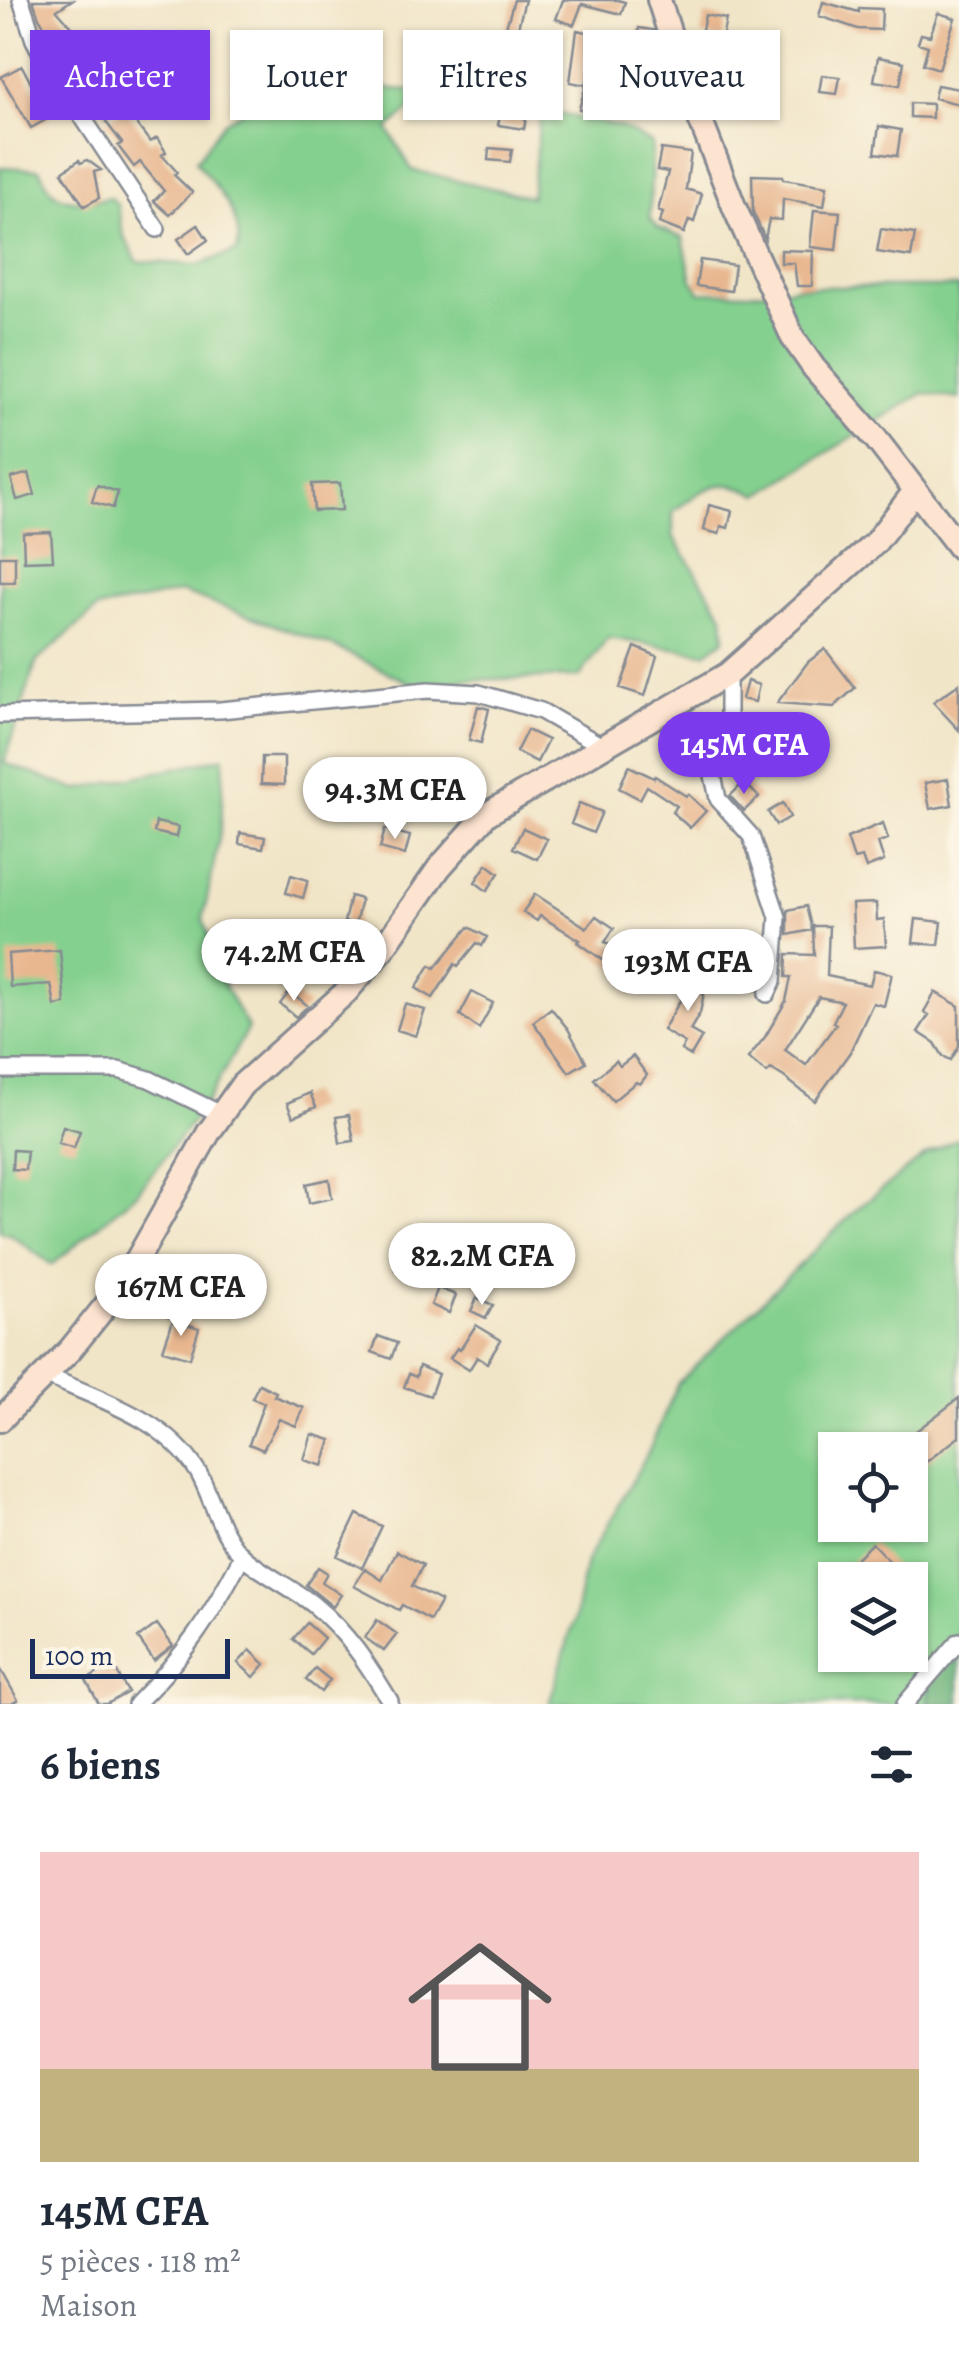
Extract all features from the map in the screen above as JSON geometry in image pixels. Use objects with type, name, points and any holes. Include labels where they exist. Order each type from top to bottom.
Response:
[{"type":"street","points":[[21,0],[34,40],[48,64],[157,229]]},
{"type":"street","points":[[659,0],[684,78],[735,209],[792,338],[959,547]]},
{"type":"street","points":[[0,1420],[70,1350],[124,1284],[221,1114],[242,1085],[346,992],[382,950],[439,868],[487,814],[728,674],[862,556],[915,492]]},
{"type":"street","points":[[728,674],[728,722],[710,760],[718,800],[751,836],[778,917],[773,982],[768,994]]},
{"type":"street","points":[[0,715],[220,710],[428,690],[479,693],[541,711],[602,746]]},
{"type":"street","points":[[0,1070],[118,1070],[221,1114]]},
{"type":"street","points":[[46,1375],[149,1422],[177,1443],[199,1474],[222,1529],[242,1556],[315,1606],[362,1656],[390,1702]]},
{"type":"street","points":[[136,1704],[173,1667],[210,1618],[242,1556]]},
{"type":"street","points":[[905,1704],[959,1641]]},
{"type":"green space","points":[[383,88],[403,90],[403,116],[388,129],[412,170],[531,197],[540,120],[563,120],[563,115],[621,127],[652,144],[650,217],[658,228],[683,238],[692,280],[700,292],[748,293],[798,287],[959,287],[959,399],[923,393],[759,495],[733,485],[714,486],[673,511],[673,536],[723,615],[725,639],[705,653],[608,638],[579,677],[458,680],[439,697],[333,646],[181,592],[97,609],[36,662],[4,763],[77,790],[224,757],[221,828],[203,919],[225,987],[248,1028],[205,1105],[137,1193],[52,1265],[10,1234],[0,1232],[0,167],[39,169],[52,191],[64,198],[88,201],[110,197],[118,206],[123,235],[137,261],[198,265],[237,251],[233,214],[196,161],[230,119],[383,120]]},
{"type":"green space","points":[[959,1138],[959,1639],[929,1669],[928,1704],[549,1704],[574,1621],[586,1562],[649,1451],[678,1383],[855,1211],[925,1155]]},
{"type":"green space","points":[[959,1639],[959,1704],[929,1704],[929,1669]]},
{"type":"building","points":[[33,0],[72,0],[57,10],[75,30],[47,30]]},
{"type":"building","points":[[514,0],[525,0],[517,30],[505,30]]},
{"type":"building","points":[[563,0],[625,2],[621,14],[582,4],[574,25],[556,19]]},
{"type":"building","points":[[823,2],[859,12],[859,8],[882,9],[881,30],[858,29],[819,16]]},
{"type":"building","points":[[938,13],[955,18],[939,69],[923,64],[928,46],[918,43],[921,34],[930,36]]},
{"type":"building","points":[[705,15],[726,19],[724,30],[702,30]]},
{"type":"building","points":[[577,30],[583,31],[583,84],[570,82]]},
{"type":"building","points":[[878,57],[904,62],[900,85],[874,81]]},
{"type":"building","points":[[22,66],[30,81],[30,120],[45,120],[31,128],[1,77]]},
{"type":"building","points":[[822,75],[840,77],[837,94],[819,92]]},
{"type":"building","points":[[937,85],[959,89],[959,104],[934,98]]},
{"type":"building","points":[[910,103],[932,104],[932,118],[910,117]]},
{"type":"building","points":[[133,120],[150,142],[157,138],[166,152],[162,155],[177,172],[174,175],[192,192],[170,215],[154,201],[164,191],[140,162],[134,167],[106,122]]},
{"type":"building","points":[[499,120],[526,120],[524,129],[498,125]]},
{"type":"building","points":[[879,126],[901,130],[897,156],[875,153]]},
{"type":"building","points":[[489,148],[512,150],[510,162],[488,160]]},
{"type":"building","points":[[661,149],[691,153],[686,189],[702,194],[694,222],[689,220],[684,233],[659,223],[663,213],[658,211],[668,172],[657,170]]},
{"type":"building","points":[[79,160],[87,160],[101,170],[94,172],[99,198],[84,206],[62,172]]},
{"type":"building","points":[[752,175],[783,176],[827,186],[824,206],[783,199],[782,220],[769,219],[765,239],[753,212]]},
{"type":"building","points":[[814,210],[840,212],[836,250],[810,247]]},
{"type":"building","points":[[198,225],[208,240],[188,254],[178,239]]},
{"type":"building","points":[[881,229],[915,234],[911,257],[877,252]]},
{"type":"building","points":[[781,250],[813,251],[812,286],[797,286],[794,263],[781,263]]},
{"type":"building","points":[[700,260],[735,265],[731,291],[696,286]]},
{"type":"building","points":[[29,473],[35,495],[17,500],[11,478]]},
{"type":"building","points":[[340,483],[342,510],[314,511],[312,484]]},
{"type":"building","points":[[97,485],[118,492],[113,508],[92,502]]},
{"type":"building","points":[[709,505],[732,511],[728,528],[721,526],[719,534],[704,530]]},
{"type":"building","points":[[51,532],[53,560],[24,561],[23,533]]},
{"type":"building","points":[[0,556],[15,556],[15,582],[0,582]]},
{"type":"building","points":[[635,647],[657,656],[645,696],[620,688]]},
{"type":"building","points":[[825,649],[855,688],[834,707],[777,703],[808,662]]},
{"type":"building","points":[[747,681],[759,685],[755,702],[742,699]]},
{"type":"building","points":[[959,684],[959,730],[933,702]]},
{"type":"building","points":[[478,706],[489,709],[481,743],[469,740]]},
{"type":"building","points":[[527,730],[548,740],[537,762],[516,752]]},
{"type":"building","points":[[262,757],[284,757],[284,785],[261,784]]},
{"type":"building","points":[[629,766],[688,794],[706,811],[690,828],[672,812],[677,806],[647,786],[640,799],[619,788]]},
{"type":"building","points":[[948,779],[952,805],[930,809],[925,783]]},
{"type":"building","points":[[744,782],[759,797],[744,811],[730,796]]},
{"type":"building","points":[[579,803],[602,812],[593,833],[571,824]]},
{"type":"building","points":[[783,803],[790,817],[776,825],[768,812]]},
{"type":"building","points":[[156,822],[178,827],[176,837],[154,832]]},
{"type":"building","points":[[883,823],[888,839],[878,842],[884,861],[866,868],[862,857],[854,859],[847,838]]},
{"type":"building","points":[[523,828],[547,839],[537,859],[513,848]]},
{"type":"building","points":[[385,829],[410,836],[405,855],[380,848]]},
{"type":"building","points":[[240,833],[265,837],[263,848],[239,844]]},
{"type":"building","points":[[487,864],[499,873],[487,891],[475,882]]},
{"type":"building","points":[[291,875],[308,880],[303,898],[286,893]]},
{"type":"building","points":[[535,894],[587,928],[596,916],[614,928],[605,942],[640,955],[632,975],[611,966],[580,940],[540,916],[537,921],[523,912]]},
{"type":"building","points":[[350,896],[361,899],[355,925],[344,922]]},
{"type":"building","points":[[876,903],[877,920],[884,919],[886,946],[854,948],[852,904]]},
{"type":"building","points":[[806,906],[812,930],[788,935],[788,910]]},
{"type":"building","points":[[916,919],[942,922],[939,945],[913,943]]},
{"type":"building","points":[[255,921],[268,923],[266,947],[252,946]]},
{"type":"building","points":[[813,926],[829,926],[827,976],[870,985],[874,970],[892,974],[884,1006],[873,1003],[850,1052],[815,1101],[784,1077],[771,1069],[767,1073],[748,1058],[786,1001],[791,977],[786,977],[787,954],[814,955]],"holes":[[[819,997],[843,1002],[833,1022],[836,1024],[806,1065],[785,1050]]]},
{"type":"building","points":[[469,927],[487,937],[482,946],[477,943],[458,966],[455,964],[433,998],[416,988],[430,965],[435,968]]},
{"type":"building","points":[[317,937],[332,945],[323,962],[308,955]]},
{"type":"building","points":[[684,942],[686,966],[662,968],[661,944]]},
{"type":"building","points":[[60,950],[65,1004],[55,1006],[51,984],[10,987],[8,954]]},
{"type":"building","points":[[690,974],[707,978],[700,1013],[690,1030],[702,1037],[691,1056],[681,1050],[685,1043],[663,1030],[685,992]]},
{"type":"building","points":[[290,991],[308,1006],[296,1017],[280,1004]]},
{"type":"building","points":[[472,992],[493,1003],[479,1029],[460,1015]]},
{"type":"building","points":[[935,992],[959,1006],[959,1046],[951,1060],[918,1032],[929,1015],[924,1012]]},
{"type":"building","points":[[405,1004],[425,1010],[416,1036],[397,1030]]},
{"type":"building","points":[[551,1008],[586,1062],[569,1072],[533,1022]]},
{"type":"building","points":[[633,1056],[647,1075],[613,1101],[594,1079],[616,1061],[620,1066]]},
{"type":"building","points":[[310,1093],[316,1107],[293,1117],[287,1103]]},
{"type":"building","points":[[349,1115],[354,1141],[340,1143],[336,1117]]},
{"type":"building","points":[[63,1126],[80,1131],[74,1148],[58,1143]]},
{"type":"building","points":[[13,1150],[27,1151],[25,1170],[12,1169]]},
{"type":"building","points":[[329,1179],[332,1198],[309,1203],[306,1184]]},
{"type":"building","points":[[402,1250],[428,1259],[420,1280],[395,1270]]},
{"type":"building","points":[[163,1285],[183,1292],[173,1318],[154,1311]]},
{"type":"building","points":[[438,1288],[456,1295],[449,1313],[431,1305]]},
{"type":"building","points":[[477,1298],[493,1305],[486,1318],[471,1311]]},
{"type":"building","points":[[173,1320],[199,1328],[190,1358],[163,1350]]},
{"type":"building","points":[[476,1325],[501,1340],[487,1363],[477,1357],[469,1370],[450,1358]]},
{"type":"building","points":[[378,1336],[397,1343],[391,1359],[372,1352]]},
{"type":"building","points":[[419,1366],[438,1374],[430,1396],[404,1387],[409,1374],[416,1377]]},
{"type":"building","points":[[259,1384],[276,1392],[274,1396],[304,1408],[296,1426],[279,1419],[263,1450],[249,1444],[264,1403],[252,1398]]},
{"type":"building","points":[[959,1398],[959,1437],[928,1460],[928,1432],[915,1432]]},
{"type":"building","points":[[312,1434],[331,1440],[323,1466],[304,1460]]},
{"type":"building","points":[[357,1514],[382,1526],[362,1568],[337,1556]]},
{"type":"building","points":[[872,1543],[890,1562],[852,1562]]},
{"type":"building","points":[[397,1551],[423,1565],[412,1586],[441,1601],[430,1620],[402,1605],[399,1610],[354,1586],[365,1569],[382,1580]]},
{"type":"building","points":[[318,1567],[327,1573],[322,1582],[341,1595],[333,1607],[306,1585]]},
{"type":"building","points":[[377,1620],[397,1634],[384,1651],[365,1638]]},
{"type":"building","points":[[307,1623],[324,1638],[311,1654],[293,1639]]},
{"type":"building","points":[[157,1624],[173,1646],[154,1661],[138,1638]]},
{"type":"building","points":[[250,1650],[265,1664],[254,1677],[238,1663]]},
{"type":"building","points":[[113,1665],[128,1692],[107,1704],[99,1704],[86,1680]]},
{"type":"building","points":[[0,1668],[18,1700],[11,1704],[0,1704]]},
{"type":"building","points":[[315,1668],[330,1680],[321,1692],[306,1680]]}]
